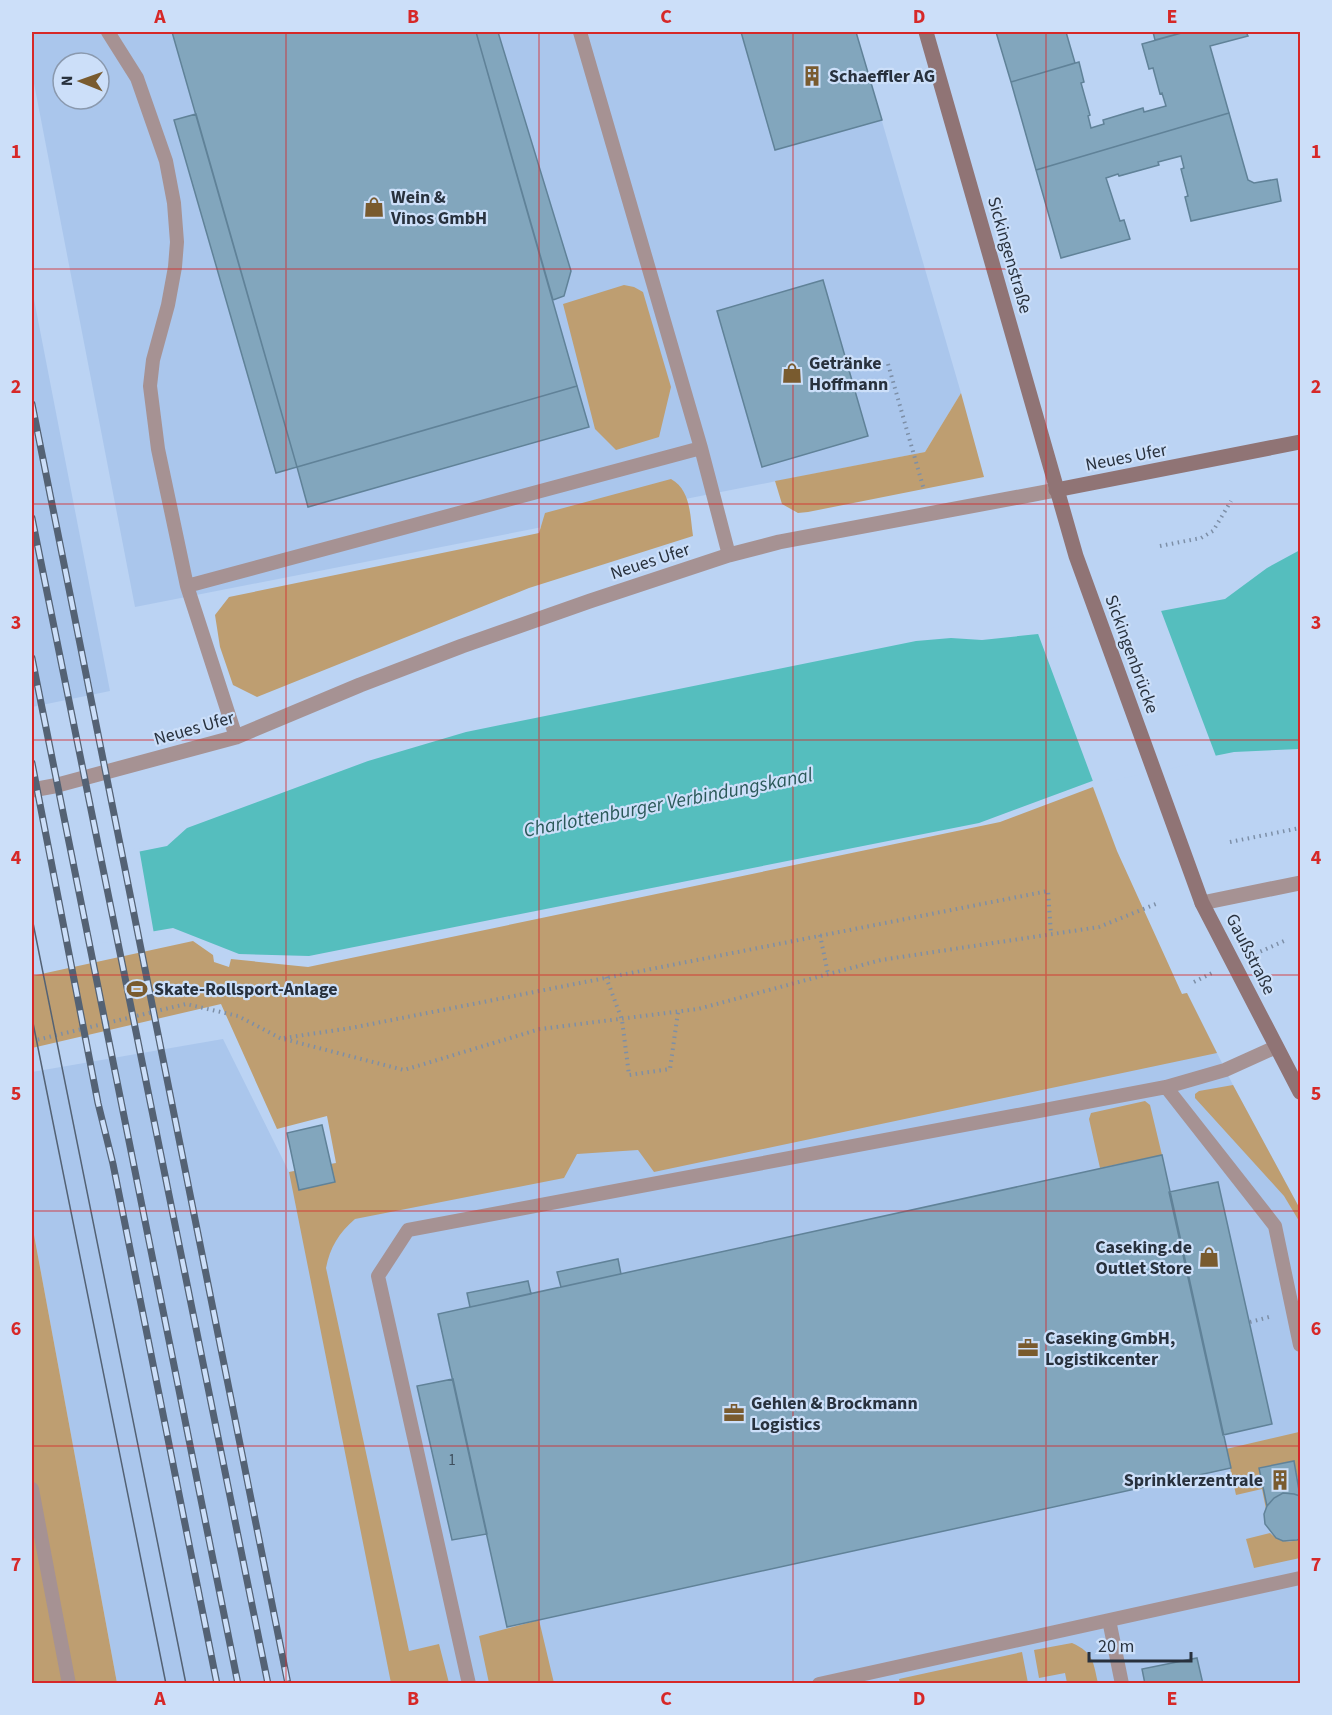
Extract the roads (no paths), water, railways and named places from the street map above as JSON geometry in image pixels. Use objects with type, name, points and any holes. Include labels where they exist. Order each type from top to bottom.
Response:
[{"type":"main road","name":"Sickingenstraße","points":[[926,32],[1056,490]]},
{"type":"main road","name":"Neues Ufer","points":[[1056,490],[1300,442]]},
{"type":"main road","name":"Sickingenbrücke","points":[[1056,490],[1076,556],[1176,830]]},
{"type":"main road","name":"Gaußstraße","points":[[1176,830],[1202,903],[1300,1092]]},
{"type":"street","name":"Neues Ufer","points":[[32,790],[236,737],[360,685],[462,646],[729,555],[779,542],[1056,490]]},
{"type":"street","points":[[1202,903],[1300,883]]},
{"type":"lane","points":[[108,32],[137,78],[166,161],[174,203],[177,242],[175,267],[168,305],[153,360],[150,386],[158,449],[187,586],[236,737]]},
{"type":"lane","points":[[580,32],[701,448],[729,555]]},
{"type":"lane","points":[[187,586],[701,448]]},
{"type":"lane","points":[[469,1683],[378,1276],[408,1230],[1166,1087],[1225,1070],[1276,1047]]},
{"type":"lane","points":[[1166,1087],[1275,1226],[1300,1345]]},
{"type":"lane","points":[[32,1489],[69,1683]]},
{"type":"lane","points":[[819,1683],[1300,1578]]},
{"type":"lane","points":[[1108,1620],[1122,1683]]},
{"type":"water","name":"Charlottenburger Verbindungskanal","points":[[1300,550],[1300,749],[1234,752],[1095,780],[979,823],[309,956],[239,954],[173,928],[32,952],[32,873],[167,846],[187,828],[368,761],[466,732],[916,641],[951,638],[982,640],[1038,634],[1225,599],[1267,568]]},
{"type":"tram line","points":[[32,918],[186,1684]]},
{"type":"tram line","points":[[32,1018],[166,1684]]},
{"type":"railway","points":[[32,404],[288,1684]]},
{"type":"railway","points":[[32,518],[268,1684]]},
{"type":"railway","points":[[32,658],[238,1684]]},
{"type":"railway","points":[[32,763],[98,1103],[113,1164],[217,1684]]},
{"type":"place","name":"Schaeffler AG","points":[[812,76]]},
{"type":"place","name":"Wein & Vinos GmbH","points":[[374,207]]},
{"type":"place","name":"Getränke Hoffmann","points":[[792,373]]},
{"type":"place","name":"Skate-Rollsport-Anlage","points":[[137,989]]},
{"type":"place","name":"Caseking.de Outlet Store","points":[[1209,1257]]},
{"type":"place","name":"Caseking GmbH, Logistikcenter","points":[[1028,1348]]},
{"type":"place","name":"Gehlen & Brockmann Logistics","points":[[734,1413]]},
{"type":"place","name":"Sprinklerzentrale","points":[[1280,1480]]}]
